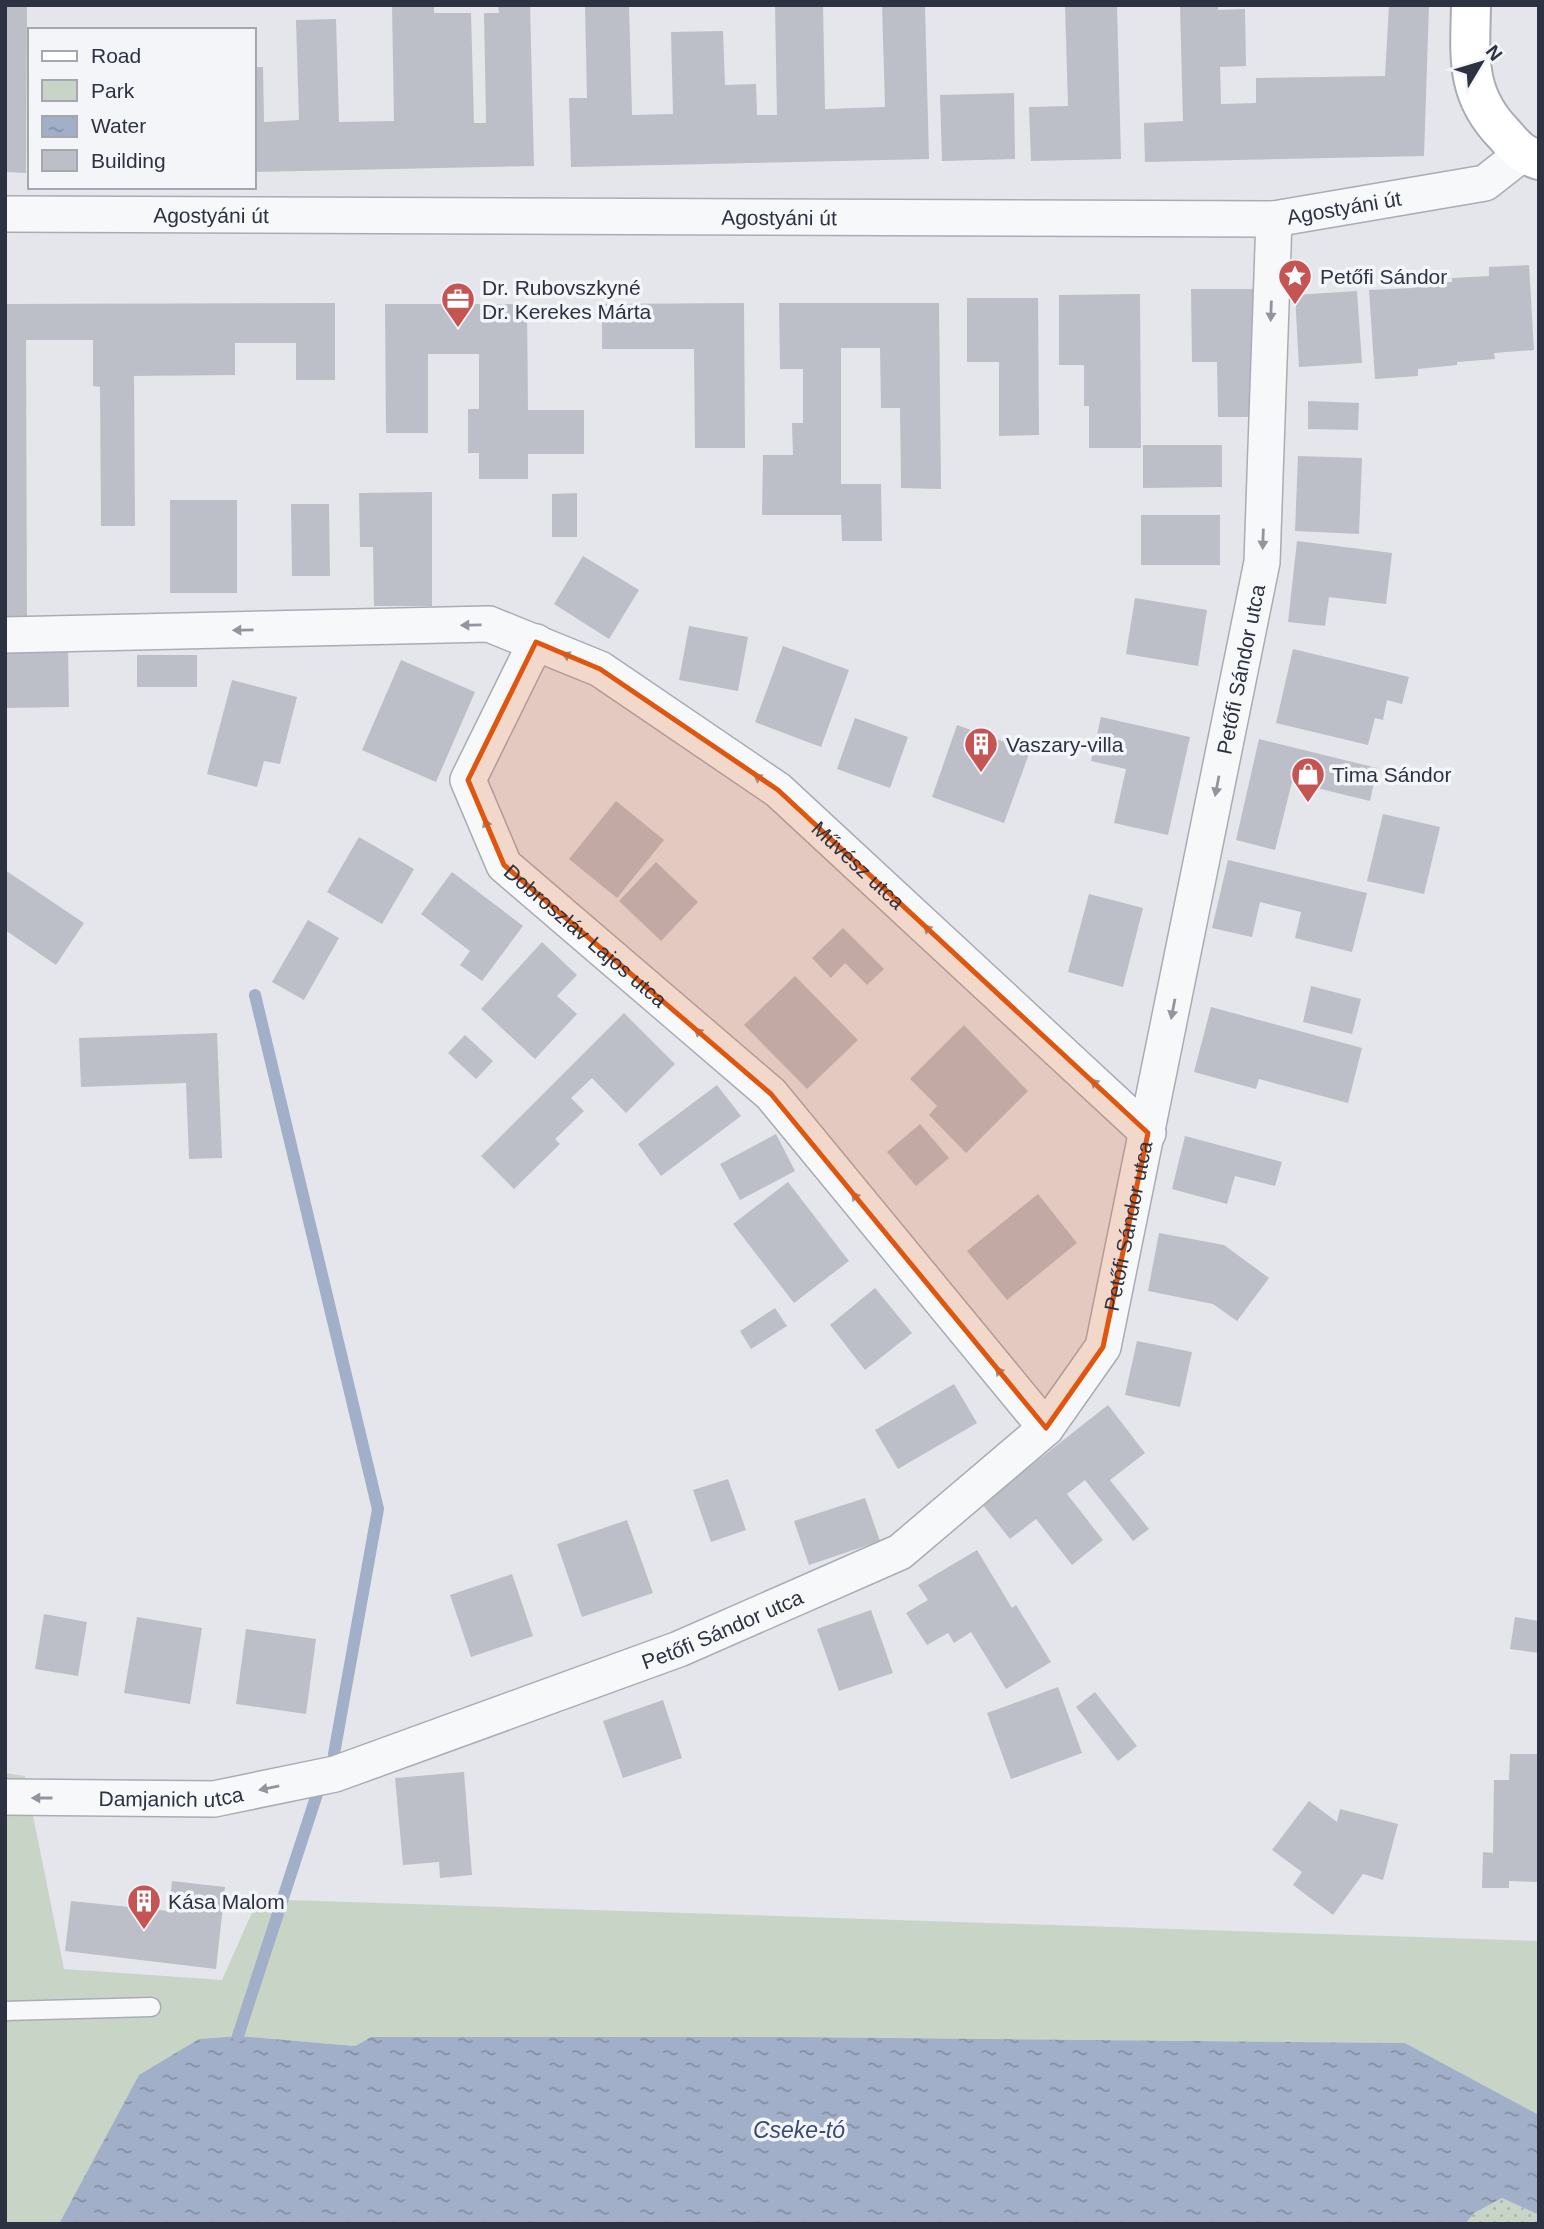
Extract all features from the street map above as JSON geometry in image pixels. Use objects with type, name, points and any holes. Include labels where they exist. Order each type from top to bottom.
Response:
[{"type":"main road","points":[[1471,5],[1470,56],[1475,90],[1488,118],[1530,157]]},
{"type":"street","name":"Agostyáni út","points":[[5,214],[1274,219],[1485,183],[1530,157]]},
{"type":"street","name":"Petőfi Sándor utca","points":[[335,1774],[679,1649],[901,1552],[1046,1428],[1103,1347],[1262,562],[1274,219]]},
{"type":"street","points":[[5,635],[489,624],[536,642]]},
{"type":"street","name":"Művész utca","points":[[536,642],[600,669],[778,790],[1148,1133]]},
{"type":"street","name":"Dobroszláv Lajos utca","points":[[536,642],[468,780],[504,865],[771,1094],[1046,1428]]},
{"type":"street","name":"Damjanich utca","points":[[5,1797],[214,1799],[335,1774]]},
{"type":"lane","points":[[5,2011],[151,2007]]},
{"type":"highlighted area","points":[[536,642],[600,669],[778,790],[1148,1133],[1103,1347],[1046,1428],[771,1094],[504,865],[468,780]]},
{"type":"green space","points":[[5,1773],[25,1776],[64,1969],[222,1980],[258,1899],[1539,1941],[1539,2115],[1405,2043],[795,2037],[371,2037],[355,2046],[238,2036],[199,2039],[59,2224],[5,2224]]},
{"type":"green space","points":[[1502,2198],[1539,2215],[1539,2224],[1465,2224],[1474,2213]]},
{"type":"water","name":"Cseke-tó","points":[[238,2036],[355,2046],[371,2037],[795,2037],[1405,2043],[1539,2115],[1539,2215],[1502,2198],[1474,2213],[1465,2224],[59,2224],[139,2075],[199,2039]]},
{"type":"building","points":[[5,5],[27,5],[26,173],[5,172]]},
{"type":"building","points":[[392,5],[434,5],[434,13],[471,13],[474,123],[486,123],[484,13],[499,13],[498,5],[530,5],[534,166],[256,172],[256,67],[263,67],[264,122],[299,120],[296,20],[336,19],[339,122],[394,121]]},
{"type":"building","points":[[585,5],[629,5],[632,115],[673,114],[671,32],[723,31],[725,85],[756,84],[757,115],[777,115],[775,5],[823,5],[825,109],[885,107],[882,5],[925,5],[929,159],[571,167],[569,98],[587,98]]},
{"type":"building","points":[[1065,5],[1117,5],[1121,159],[1031,161],[1029,107],[1068,106]]},
{"type":"building","points":[[1180,5],[1218,5],[1218,10],[1245,9],[1246,66],[1220,67],[1221,104],[1256,103],[1256,78],[1385,76],[1389,5],[1429,5],[1424,156],[1145,162],[1144,123],[1183,121]]},
{"type":"building","points":[[1014,93],[1015,159],[942,161],[940,95]]},
{"type":"building","points":[[1529,265],[1534,350],[1494,353],[1495,359],[1418,369],[1418,376],[1375,379],[1369,290],[1413,288],[1412,284],[1452,282],[1452,278],[1489,276],[1489,267]]},
{"type":"building","points":[[1191,289],[1256,289],[1257,417],[1218,417],[1217,362],[1192,362]]},
{"type":"building","points":[[1357,291],[1362,363],[1299,367],[1295,295]]},
{"type":"building","points":[[1140,294],[1141,448],[1089,448],[1089,406],[1084,406],[1084,365],[1059,365],[1059,295]]},
{"type":"building","points":[[967,298],[1038,298],[1039,435],[999,436],[999,362],[967,362]]},
{"type":"building","points":[[335,303],[335,380],[296,380],[296,343],[235,343],[235,375],[134,376],[135,526],[101,526],[100,387],[93,386],[93,340],[26,340],[27,617],[5,617],[5,304]]},
{"type":"building","points":[[744,303],[745,448],[695,448],[694,349],[602,349],[602,304]]},
{"type":"building","points":[[779,303],[939,303],[941,489],[901,488],[900,408],[881,408],[880,348],[841,348],[841,484],[881,484],[882,541],[842,541],[841,515],[762,515],[763,455],[793,455],[792,423],[803,423],[803,369],[780,369]]},
{"type":"building","points":[[385,304],[527,304],[528,410],[584,410],[584,454],[528,454],[528,479],[479,479],[479,453],[468,453],[468,409],[479,409],[479,354],[428,354],[428,433],[386,433]]},
{"type":"building","points":[[1308,401],[1359,403],[1358,430],[1308,429]]},
{"type":"building","points":[[1143,445],[1222,445],[1222,487],[1143,488]]},
{"type":"building","points":[[1298,456],[1362,458],[1359,534],[1295,531]]},
{"type":"building","points":[[432,492],[432,606],[374,606],[373,547],[360,547],[359,493]]},
{"type":"building","points":[[577,493],[577,537],[552,537],[552,494]]},
{"type":"building","points":[[170,500],[237,500],[237,593],[170,593]]},
{"type":"building","points":[[291,504],[329,504],[330,576],[292,576]]},
{"type":"building","points":[[1141,515],[1220,515],[1220,565],[1141,565]]},
{"type":"building","points":[[1297,541],[1392,553],[1386,604],[1329,597],[1325,626],[1288,622]]},
{"type":"building","points":[[583,556],[639,590],[609,639],[554,604]]},
{"type":"building","points":[[1135,598],[1207,610],[1198,666],[1126,654]]},
{"type":"building","points":[[689,626],[748,637],[738,691],[679,680]]},
{"type":"building","points":[[783,646],[849,670],[821,747],[755,722]]},
{"type":"building","points":[[68,648],[69,707],[5,708],[5,649]]},
{"type":"building","points":[[1293,649],[1409,677],[1402,704],[1387,700],[1383,720],[1375,718],[1368,745],[1276,723]]},
{"type":"building","points":[[137,655],[197,655],[197,687],[137,687]]},
{"type":"building","points":[[401,660],[475,692],[436,782],[362,750]]},
{"type":"building","points":[[232,680],[297,697],[280,764],[264,761],[257,787],[207,774]]},
{"type":"building","points":[[1101,717],[1190,737],[1168,835],[1114,823],[1126,769],[1091,761]]},
{"type":"building","points":[[855,718],[908,737],[890,788],[837,769]]},
{"type":"building","name":"Vaszary-villa","points":[[957,725],[1030,751],[1004,823],[932,797]]},
{"type":"building","points":[[1259,739],[1377,768],[1370,801],[1292,782],[1275,850],[1236,840]]},
{"type":"building","points":[[616,801],[664,840],[617,898],[569,859]]},
{"type":"building","points":[[1383,814],[1440,827],[1424,894],[1367,881]]},
{"type":"building","points":[[359,837],[414,869],[382,924],[327,892]]},
{"type":"building","points":[[1228,860],[1367,893],[1352,952],[1295,938],[1301,912],[1260,902],[1252,937],[1212,928]]},
{"type":"building","points":[[656,862],[698,902],[661,941],[619,901]]},
{"type":"building","points":[[5,870],[84,923],[56,965],[5,930]]},
{"type":"building","points":[[452,872],[523,926],[482,981],[460,965],[470,951],[421,914]]},
{"type":"building","points":[[1089,894],[1143,908],[1123,987],[1068,972]]},
{"type":"building","points":[[308,920],[339,938],[304,1000],[272,982]]},
{"type":"building","points":[[843,928],[884,969],[867,985],[845,963],[831,978],[812,958]]},
{"type":"building","points":[[542,942],[577,975],[557,996],[577,1014],[535,1059],[481,1009]]},
{"type":"building","points":[[795,976],[858,1040],[807,1089],[744,1025]]},
{"type":"building","points":[[1311,986],[1361,999],[1352,1034],[1303,1022]]},
{"type":"building","points":[[1211,1007],[1362,1048],[1348,1103],[1259,1079],[1256,1089],[1194,1072]]},
{"type":"building","points":[[624,1013],[675,1064],[626,1113],[592,1078],[571,1098],[584,1111],[555,1139],[560,1144],[514,1189],[481,1156]]},
{"type":"building","points":[[964,1025],[1028,1091],[966,1153],[929,1115],[937,1106],[910,1079]]},
{"type":"building","points":[[217,1033],[222,1158],[189,1159],[186,1083],[81,1087],[79,1038]]},
{"type":"building","points":[[465,1035],[493,1061],[476,1079],[448,1053]]},
{"type":"building","points":[[717,1085],[741,1116],[661,1176],[638,1144]]},
{"type":"building","points":[[920,1124],[949,1158],[916,1186],[887,1152]]},
{"type":"building","points":[[776,1134],[795,1171],[740,1200],[720,1164]]},
{"type":"building","points":[[1185,1136],[1282,1162],[1275,1186],[1235,1176],[1227,1204],[1172,1189]]},
{"type":"building","points":[[788,1182],[849,1261],[794,1303],[733,1224]]},
{"type":"building","points":[[1038,1194],[1077,1243],[1007,1300],[967,1251]]},
{"type":"building","points":[[1159,1233],[1224,1245],[1269,1278],[1237,1321],[1213,1304],[1148,1291]]},
{"type":"building","points":[[875,1288],[912,1333],[865,1370],[830,1325]]},
{"type":"building","points":[[775,1308],[787,1326],[751,1349],[740,1331]]},
{"type":"building","points":[[1137,1341],[1192,1352],[1180,1407],[1125,1395]]},
{"type":"building","points":[[954,1384],[977,1423],[898,1469],[875,1430]]},
{"type":"building","points":[[1108,1405],[1145,1453],[1110,1480],[1149,1529],[1133,1541],[1085,1480],[1067,1494],[1103,1540],[1072,1565],[1036,1519],[1010,1539],[982,1504]]},
{"type":"building","points":[[728,1479],[746,1530],[711,1542],[693,1490]]},
{"type":"building","points":[[865,1498],[880,1541],[809,1565],[794,1521]]},
{"type":"building","points":[[627,1520],[653,1593],[582,1617],[557,1544]]},
{"type":"building","points":[[977,1550],[1012,1608],[1016,1605],[1051,1662],[1006,1689],[971,1632],[954,1643],[948,1633],[927,1645],[906,1613],[928,1600],[918,1585]]},
{"type":"building","points":[[512,1574],[533,1636],[471,1657],[450,1595]]},
{"type":"building","points":[[871,1610],[893,1673],[839,1691],[817,1629]]},
{"type":"building","points":[[44,1614],[87,1622],[78,1676],[35,1669]]},
{"type":"building","points":[[137,1617],[202,1628],[190,1704],[124,1693]]},
{"type":"building","points":[[1515,1617],[1539,1621],[1539,1653],[1510,1649]]},
{"type":"building","points":[[246,1629],[316,1639],[306,1714],[236,1704]]},
{"type":"building","points":[[1058,1687],[1082,1753],[1011,1779],[987,1713]]},
{"type":"building","points":[[1095,1692],[1137,1746],[1118,1761],[1076,1707]]},
{"type":"building","points":[[663,1700],[682,1758],[623,1778],[603,1721]]},
{"type":"building","points":[[1510,1754],[1539,1754],[1539,1882],[1509,1881],[1509,1888],[1482,1888],[1483,1852],[1493,1853],[1494,1780],[1509,1780]]},
{"type":"building","points":[[464,1772],[472,1875],[440,1878],[439,1862],[403,1865],[395,1778]]},
{"type":"building","points":[[1309,1801],[1337,1822],[1340,1809],[1398,1824],[1383,1880],[1363,1874],[1333,1915],[1293,1885],[1302,1872],[1272,1850]]},
{"type":"building","name":"Kása Malom","points":[[172,1881],[225,1887],[216,1969],[65,1951],[71,1901],[169,1911]]},
{"type":"waterway","points":[[255,995],[378,1509],[334,1754]]},
{"type":"waterway","points":[[238,2036],[317,1794]]},
{"type":"place","name":"Petőfi Sándor","points":[[1295,306]]},
{"type":"place","name":"Dr. Rubovszkyné Dr. Kerekes Márta","points":[[458,329]]},
{"type":"place","name":"Vaszary-villa","points":[[981,774]]},
{"type":"place","name":"Tima Sándor","points":[[1308,804]]},
{"type":"place","name":"Kása Malom","points":[[144,1931]]}]
